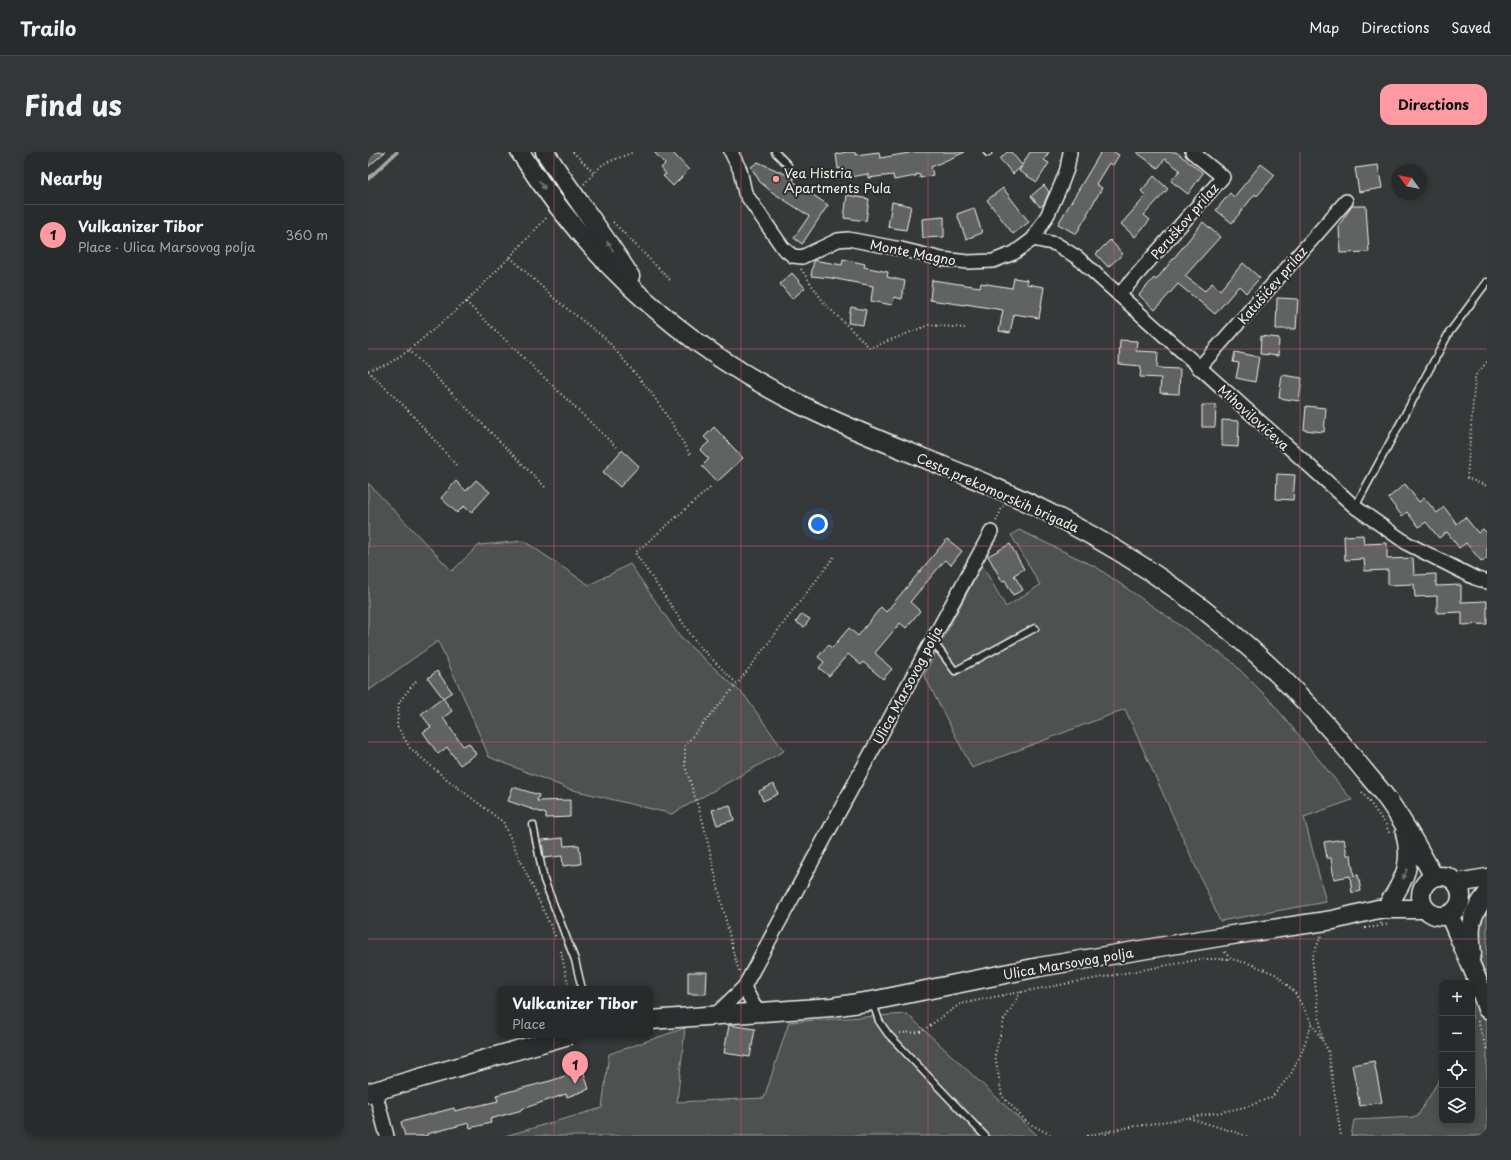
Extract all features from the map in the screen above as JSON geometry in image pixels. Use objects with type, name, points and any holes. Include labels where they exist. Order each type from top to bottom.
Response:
[{"type":"main road","name":"Cesta prekomorskih brigada","points":[[520,152],[553,201],[590,245],[646,302],[720,359],[755,381],[816,412],[1057,516],[1114,548],[1210,613],[1238,637],[1294,690],[1326,723],[1387,798],[1434,877]]},
{"type":"main road","name":"Cesta prekomorskih brigada","points":[[545,152],[569,190],[594,222],[646,302]]},
{"type":"main road","points":[[1383,906],[1401,885],[1408,869],[1409,851],[1403,823]]},
{"type":"main road","points":[[1482,1013],[1473,968],[1455,908],[1460,890],[1457,883],[1448,877],[1434,877],[1426,883],[1422,890],[1421,899],[1426,909],[1437,916],[1455,908],[1487,893]]},
{"type":"main road","points":[[1457,883],[1487,878]]},
{"type":"main road","name":"Ulica Marsovog polja","points":[[653,1020],[832,1007],[872,1002],[1039,968],[1219,937],[1333,920],[1383,906],[1422,890]]},
{"type":"main road","points":[[1473,968],[1470,937],[1471,922],[1476,910],[1487,893]]},
{"type":"main road","name":"Ulica Marsovog polja","points":[[1383,906],[1426,909]]},
{"type":"main road","points":[[372,1092],[560,1038]]},
{"type":"street","points":[[731,152],[740,170],[745,193],[783,248],[793,256]]},
{"type":"street","name":"Monte Magno","points":[[793,256],[802,257],[838,240],[848,239],[901,249],[942,259],[968,262],[993,261],[1014,253],[1033,239],[1048,214],[1062,185],[1070,152]]},
{"type":"street","name":"Peruškov prilaz","points":[[1119,295],[1223,177],[1192,152]]},
{"type":"street","name":"Katušićev prilaz","points":[[1199,368],[1346,201]]},
{"type":"street","name":"Mihovilovićeva","points":[[1033,239],[1056,244],[1078,258],[1355,508],[1408,544],[1475,578],[1487,582]]},
{"type":"street","name":"Ulica Marsovog polja","points":[[714,1016],[744,987],[991,532]]},
{"type":"street","points":[[744,987],[758,1013]]},
{"type":"street","points":[[372,1092],[387,1136]]},
{"type":"lane","points":[[775,152],[788,165]]},
{"type":"lane","points":[[1355,508],[1449,333],[1487,282]]},
{"type":"lane","points":[[932,640],[955,671],[1035,628]]},
{"type":"lane","points":[[533,824],[544,880],[575,960],[581,986]]},
{"type":"lane","points":[[872,1002],[879,1021],[888,1034],[985,1136]]},
{"type":"path","points":[[573,152],[594,173]]},
{"type":"path","points":[[579,181],[582,185],[603,164],[634,152]]},
{"type":"path","points":[[456,465],[407,409],[368,371],[388,364],[409,350],[466,302],[548,215],[553,220]]},
{"type":"path","points":[[612,222],[671,281]]},
{"type":"path","points":[[793,256],[824,303],[870,348],[929,325],[965,328]]},
{"type":"path","points":[[510,257],[556,300],[606,339],[650,391],[671,422],[691,456]]},
{"type":"path","points":[[466,302],[616,447]]},
{"type":"path","points":[[409,350],[548,489]]},
{"type":"path","points":[[1487,362],[1475,376],[1467,478],[1487,486]]},
{"type":"path","points":[[710,488],[635,553],[698,645],[737,684]]},
{"type":"path","points":[[991,532],[1003,506],[1006,508]]},
{"type":"path","points":[[744,987],[734,954],[703,822],[685,766],[686,745],[737,684],[834,557]]},
{"type":"path","points":[[416,682],[399,702],[397,726],[410,748],[444,777],[503,822],[558,942]]},
{"type":"path","points":[[1359,789],[1386,825],[1392,839]]},
{"type":"path","points":[[1383,906],[1381,926],[1389,924]]},
{"type":"path","points":[[1321,936],[1312,958],[1323,1040]]},
{"type":"path","points":[[1219,937],[1222,948],[1231,959]]},
{"type":"path","points":[[561,948],[568,986]]},
{"type":"path","points":[[888,1034],[921,1032],[960,1004],[1202,960],[1231,959],[1251,964],[1277,975],[1295,993],[1328,1050],[1341,1136]]},
{"type":"path","points":[[1021,992],[1004,1020],[995,1055],[1002,1096],[1028,1123],[1053,1136]]},
{"type":"path","points":[[1482,1013],[1487,1051]]},
{"type":"path","points":[[1087,1136],[1113,1130],[1222,1112],[1249,1106],[1272,1097],[1291,1074],[1301,1054],[1312,1023]]},
{"type":"path","points":[[1187,1118],[1247,1136]]},
{"type":"path","points":[[1102,1136],[1113,1130]]},
{"type":"shaded area","points":[[368,483],[452,571],[479,545],[524,541],[589,585],[630,564],[680,637],[745,696],[784,751],[672,814],[569,789],[489,757],[438,641],[368,691]]},
{"type":"shaded area","points":[[1019,530],[1096,567],[1230,660],[1269,699],[1352,800],[1304,817],[1326,902],[1220,921],[1125,709],[972,768],[924,675],[982,565],[1006,607],[1040,585],[1011,535]]},
{"type":"shaded area","points":[[1487,910],[1487,1136],[1351,1136],[1354,1120],[1417,1117],[1439,1080],[1439,1124],[1475,1124],[1475,980],[1472,980],[1477,930]]},
{"type":"shaded area","points":[[907,1014],[1038,1136],[505,1136],[602,1108],[609,1054],[685,1028],[677,1102],[764,1098],[789,1022]]},
{"type":"building","points":[[368,152],[385,152],[368,167]]},
{"type":"building","points":[[654,152],[672,152],[689,170],[673,186],[663,176],[666,174],[661,168],[665,164]]},
{"type":"building","points":[[855,152],[855,155],[879,152],[880,158],[909,152],[965,152],[931,167],[933,175],[920,178],[920,175],[916,174],[916,176],[894,180],[893,175],[868,178],[868,174],[844,178],[842,168],[838,169],[836,154]]},
{"type":"building","points":[[1007,152],[1011,152],[1022,165],[1030,152],[1049,152],[1044,160],[1049,163],[1037,182],[1019,171],[1022,166],[1013,174],[1000,159]]},
{"type":"building","points":[[1101,152],[1114,152],[1119,155],[1113,165],[1109,163],[1096,184],[1102,188],[1076,234],[1058,224]]},
{"type":"building","points":[[1136,152],[1176,152],[1203,173],[1188,194],[1171,181],[1180,170],[1165,159],[1158,168]]},
{"type":"building","points":[[758,162],[794,178],[793,181],[801,187],[796,188],[804,189],[828,205],[802,244],[794,238],[809,216],[772,192],[760,182],[751,167]]},
{"type":"building","points":[[1261,164],[1275,175],[1257,196],[1255,194],[1232,223],[1216,210],[1230,193],[1234,197]]},
{"type":"building","points":[[1378,165],[1382,188],[1359,192],[1355,168]]},
{"type":"building","points":[[1154,176],[1168,189],[1144,215],[1150,220],[1135,237],[1121,224],[1146,196],[1141,191]]},
{"type":"building","points":[[1044,185],[1049,192],[1044,204],[1040,207],[1031,196]]},
{"type":"building","points":[[1003,188],[1029,222],[1013,234],[987,200]]},
{"type":"building","points":[[847,195],[869,199],[866,221],[844,218]]},
{"type":"building","points":[[892,202],[911,206],[906,230],[888,227]]},
{"type":"building","points":[[1352,206],[1366,206],[1369,252],[1340,253],[1339,225]]},
{"type":"building","points":[[974,208],[982,233],[966,239],[957,214]]},
{"type":"building","points":[[944,217],[944,237],[923,238],[922,219]]},
{"type":"building","points":[[1203,222],[1220,237],[1185,276],[1205,291],[1212,283],[1220,290],[1243,263],[1260,278],[1246,293],[1239,286],[1215,314],[1178,284],[1155,310],[1139,295],[1154,278],[1156,280]]},
{"type":"building","points":[[1110,240],[1123,254],[1108,267],[1096,254]]},
{"type":"building","points":[[843,259],[865,264],[864,267],[888,272],[887,277],[905,281],[902,299],[894,297],[892,305],[871,301],[873,286],[831,278],[811,276],[814,260],[842,265]]},
{"type":"building","points":[[792,273],[805,288],[792,299],[780,284]]},
{"type":"building","points":[[1014,278],[1027,280],[1027,284],[1044,287],[1039,318],[1014,314],[1010,333],[999,331],[1003,310],[930,300],[932,280],[980,287],[981,283],[1012,288]]},
{"type":"building","points":[[1277,298],[1298,299],[1296,329],[1276,329]]},
{"type":"building","points":[[851,307],[866,310],[863,325],[848,323]]},
{"type":"building","points":[[1261,336],[1279,338],[1278,356],[1260,354]]},
{"type":"building","points":[[1120,340],[1137,341],[1136,351],[1158,352],[1157,368],[1180,369],[1179,394],[1160,393],[1161,378],[1140,377],[1141,366],[1119,364]]},
{"type":"building","points":[[1235,352],[1259,357],[1255,382],[1236,378],[1239,363],[1233,362]]},
{"type":"building","points":[[1282,375],[1302,378],[1299,401],[1279,398]]},
{"type":"building","points":[[1202,405],[1216,405],[1215,427],[1202,427]]},
{"type":"building","points":[[1306,406],[1326,408],[1324,432],[1304,430]]},
{"type":"building","points":[[1222,420],[1239,421],[1238,447],[1222,446]]},
{"type":"building","points":[[714,427],[743,458],[717,482],[702,466],[709,459],[700,450],[709,442],[704,437]]},
{"type":"building","points":[[622,450],[639,466],[620,487],[603,472]]},
{"type":"building","points":[[1277,474],[1295,475],[1293,500],[1276,499]]},
{"type":"building","points":[[476,480],[490,492],[471,513],[464,506],[457,513],[441,498],[456,481],[466,491]]},
{"type":"building","points":[[1405,484],[1419,502],[1424,498],[1437,513],[1444,507],[1457,524],[1465,517],[1478,533],[1483,529],[1487,533],[1487,558],[1482,562],[1466,543],[1459,548],[1447,532],[1439,538],[1426,522],[1419,527],[1407,512],[1402,516],[1388,498]]},
{"type":"building","points":[[1363,535],[1364,544],[1387,543],[1387,559],[1413,558],[1414,575],[1436,574],[1436,586],[1461,585],[1461,602],[1487,601],[1487,624],[1462,625],[1462,612],[1437,613],[1437,596],[1415,597],[1414,584],[1388,585],[1388,570],[1365,571],[1364,559],[1345,560],[1344,536]]},
{"type":"building","points":[[947,539],[962,551],[951,565],[945,560],[910,602],[920,611],[906,628],[900,623],[875,653],[892,669],[883,679],[863,662],[861,665],[848,654],[829,676],[819,668],[824,662],[818,657],[828,645],[832,648],[849,628],[858,636],[881,607],[886,612]]},
{"type":"building","points":[[1010,544],[1024,569],[1014,575],[1023,590],[1013,595],[1005,580],[1002,581],[988,556]]},
{"type":"building","points":[[802,614],[810,619],[804,627],[796,622]]},
{"type":"building","points":[[437,671],[452,692],[443,698],[428,678]]},
{"type":"building","points":[[443,698],[452,711],[443,718],[463,746],[469,743],[476,754],[460,765],[447,747],[438,754],[423,732],[431,727],[421,714]]},
{"type":"building","points":[[774,784],[778,794],[763,801],[759,791]]},
{"type":"building","points":[[513,787],[539,795],[537,801],[570,800],[570,817],[546,818],[546,814],[508,801]]},
{"type":"building","points":[[730,805],[734,820],[717,825],[712,810]]},
{"type":"building","points":[[563,838],[564,846],[579,845],[581,864],[563,866],[562,856],[544,858],[542,840]]},
{"type":"building","points":[[1344,839],[1347,855],[1351,855],[1354,876],[1358,875],[1361,891],[1352,893],[1350,876],[1334,879],[1331,858],[1327,858],[1324,842]]},
{"type":"building","points":[[688,972],[707,972],[706,994],[688,994]]},
{"type":"building","points":[[729,1025],[755,1029],[750,1057],[724,1053]]},
{"type":"building","points":[[1374,1061],[1382,1102],[1360,1106],[1352,1065]]},
{"type":"building","points":[[583,1070],[589,1089],[567,1097],[566,1094],[522,1110],[490,1119],[491,1123],[470,1128],[469,1123],[427,1134],[427,1136],[405,1136],[401,1122],[454,1108],[455,1111],[498,1101],[496,1095],[550,1081]]},
{"type":"waterway","points":[[368,179],[397,152]]},
{"type":"place","name":"Vea Histria Apartments Pula","points":[[776,179]]},
{"type":"place","name":"Vulkanizer Tibor","points":[[575,1084]]}]
